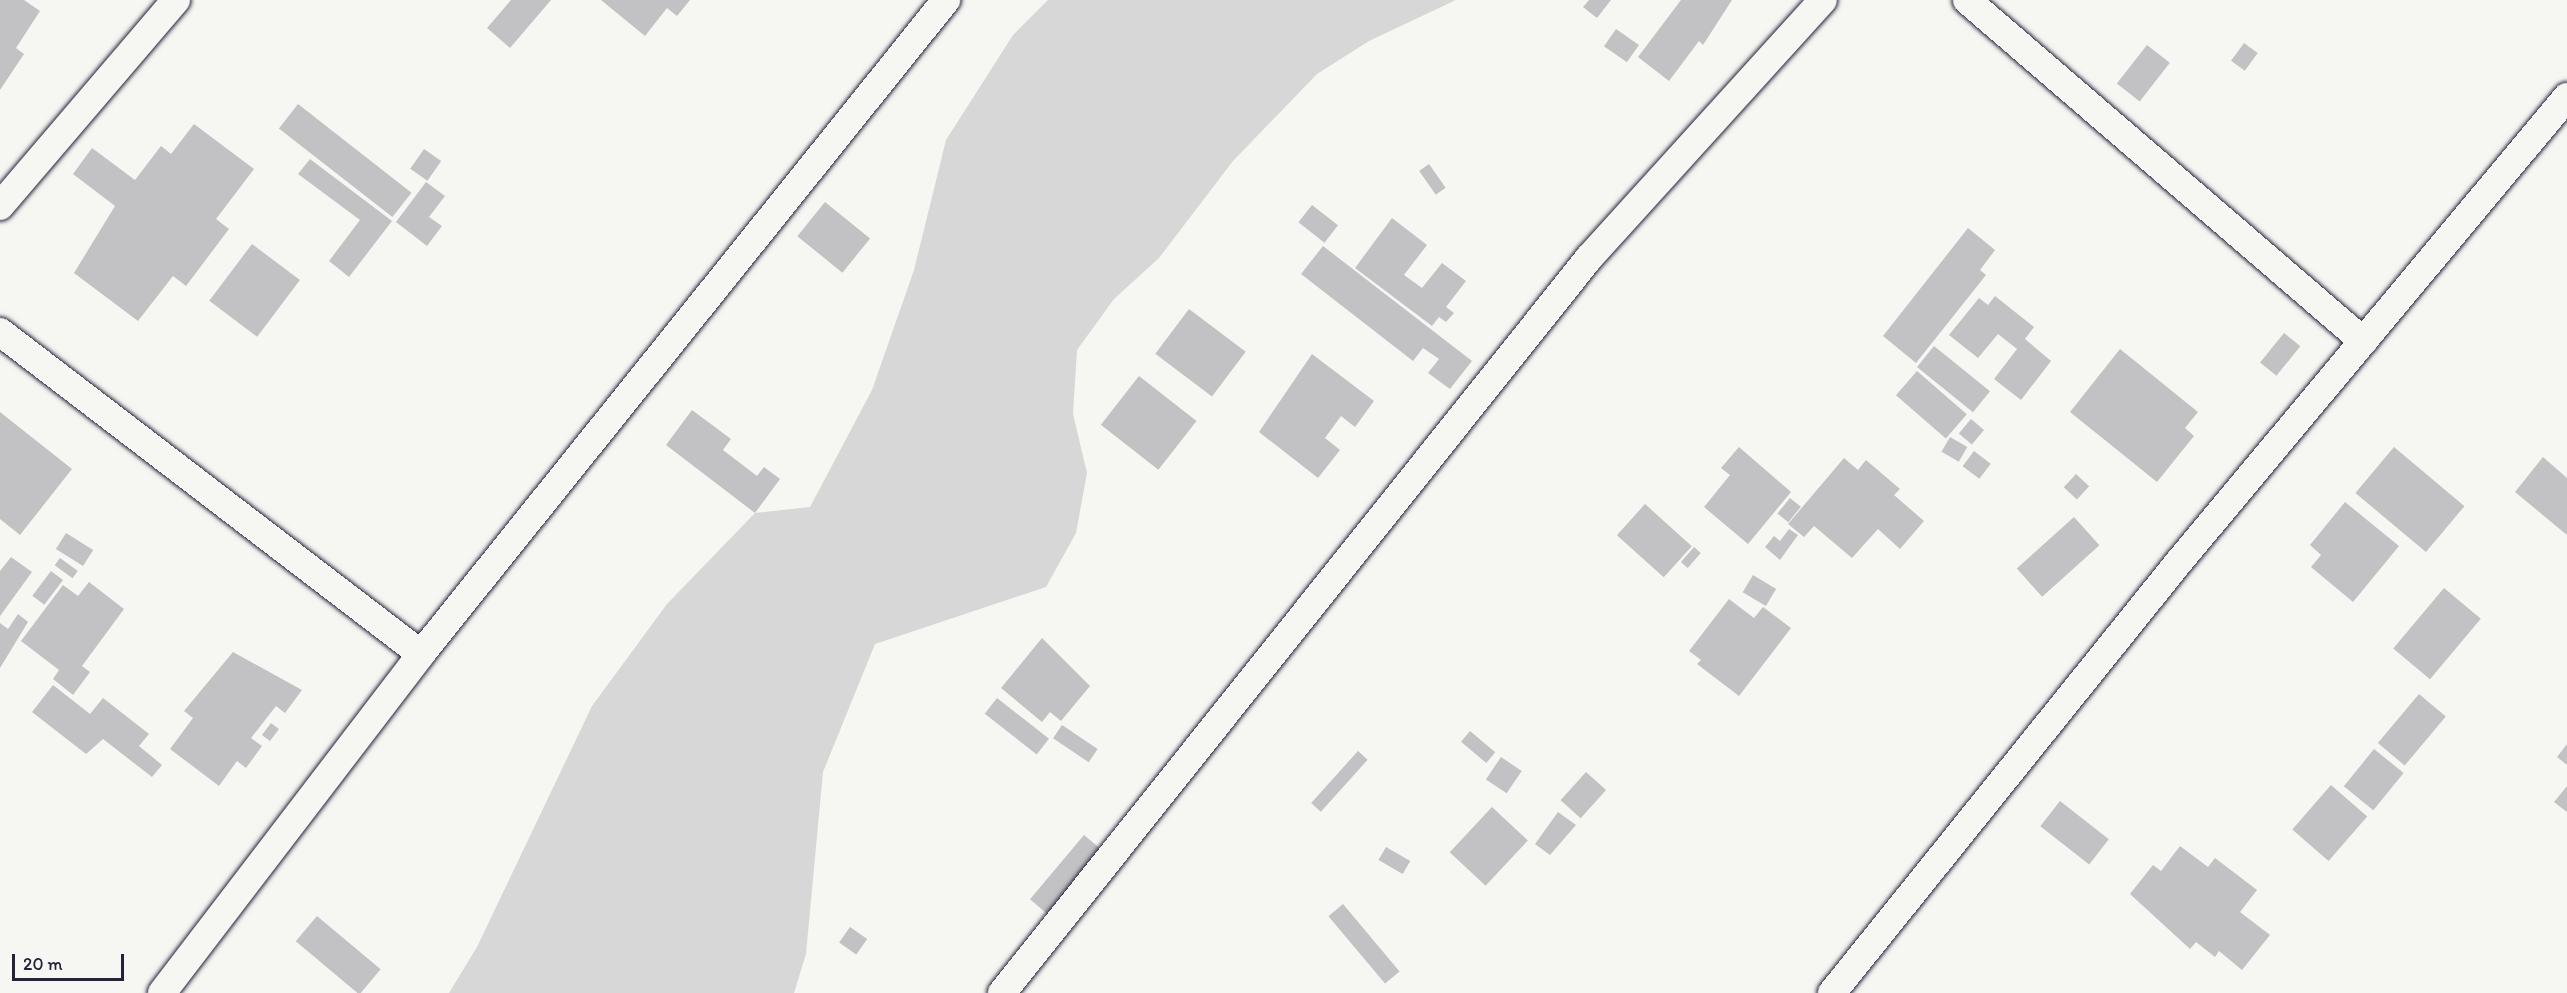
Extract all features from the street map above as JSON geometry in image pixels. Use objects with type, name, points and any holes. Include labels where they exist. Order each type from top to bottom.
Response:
[{"type":"street","points":[[0,206],[176,0]]},
{"type":"street","points":[[162,993],[421,654],[946,0]]},
{"type":"street","points":[[1002,993],[1589,258],[1823,0]]},
{"type":"street","points":[[1967,0],[2363,341]]},
{"type":"street","points":[[1832,993],[2363,341],[2567,97]]},
{"type":"street","points":[[0,332],[421,654]]},
{"type":"shaded area","points":[[1048,0],[1456,0],[1369,41],[1317,74],[1233,161],[1159,258],[1114,299],[1077,350],[1073,414],[1087,473],[1076,533],[1046,587],[875,644],[823,772],[806,954],[794,993],[449,993],[477,947],[592,706],[667,604],[755,513],[810,507],[872,390],[914,270],[946,140],[1013,35]]},
{"type":"building","points":[[0,0],[24,0],[40,11],[16,48],[24,54],[0,90]]},
{"type":"building","points":[[511,0],[551,0],[510,48],[487,28]]},
{"type":"building","points":[[601,0],[690,0],[677,16],[667,8],[645,36]]},
{"type":"building","points":[[1589,0],[1611,0],[1597,18],[1583,7]]},
{"type":"building","points":[[1681,0],[1732,0],[1703,45],[1699,41],[1669,81],[1638,57]]},
{"type":"building","points":[[1616,29],[1639,45],[1627,62],[1604,46]]},
{"type":"building","points":[[2244,43],[2258,53],[2245,71],[2231,61]]},
{"type":"building","points":[[2147,45],[2170,63],[2140,101],[2117,84]]},
{"type":"building","points":[[298,104],[411,193],[392,217],[279,128]]},
{"type":"building","points":[[194,124],[254,169],[216,219],[229,229],[186,286],[173,276],[138,321],[74,273],[115,206],[73,174],[92,148],[135,180],[161,146],[171,154]]},
{"type":"building","points":[[424,149],[441,161],[427,181],[410,169]]},
{"type":"building","points":[[310,159],[392,221],[349,277],[329,261],[360,220],[298,174]]},
{"type":"building","points":[[1429,164],[1446,188],[1436,195],[1419,171]]},
{"type":"building","points":[[426,182],[445,196],[429,217],[442,226],[427,246],[396,222]]},
{"type":"building","points":[[825,202],[870,239],[842,273],[797,236]]},
{"type":"building","points":[[1312,205],[1338,225],[1324,243],[1298,222]]},
{"type":"building","points":[[1392,218],[1427,245],[1404,275],[1422,288],[1442,263],[1466,281],[1446,307],[1454,313],[1446,322],[1439,317],[1432,326],[1355,268]]},
{"type":"building","points":[[1968,228],[1995,250],[1980,270],[1986,275],[1916,363],[1883,336]]},
{"type":"building","points":[[252,244],[300,280],[257,337],[209,301]]},
{"type":"building","points":[[1323,246],[1472,361],[1450,389],[1428,373],[1439,359],[1423,348],[1413,361],[1301,274]]},
{"type":"building","points":[[1995,296],[2034,327],[2025,339],[2051,361],[2021,400],[1994,379],[2017,349],[1998,334],[1978,358],[1949,335],[1979,298],[1988,305]]},
{"type":"building","points":[[1189,309],[1246,352],[1212,396],[1155,354]]},
{"type":"building","points":[[2284,333],[2300,346],[2276,376],[2260,363]]},
{"type":"building","points":[[1934,346],[1990,391],[1973,412],[1917,367]]},
{"type":"building","points":[[2120,349],[2198,412],[2185,428],[2194,436],[2157,482],[2070,412]]},
{"type":"building","points":[[1312,354],[1374,401],[1355,427],[1341,416],[1325,438],[1340,450],[1318,478],[1259,432]]},
{"type":"building","points":[[1917,371],[1967,414],[1946,438],[1896,395]]},
{"type":"building","points":[[1139,376],[1197,421],[1158,470],[1101,425]]},
{"type":"building","points":[[692,410],[731,439],[723,450],[757,476],[764,467],[780,479],[755,513],[666,445]]},
{"type":"building","points":[[0,412],[72,469],[20,535],[0,519]]},
{"type":"building","points":[[1971,419],[1984,430],[1972,444],[1959,434]]},
{"type":"building","points":[[1950,437],[1967,447],[1959,462],[1942,452]]},
{"type":"building","points":[[1739,447],[1791,492],[1748,544],[1704,507],[1730,475],[1721,468]]},
{"type":"building","points":[[2394,447],[2464,506],[2426,552],[2355,493]]},
{"type":"building","points":[[1974,451],[1991,464],[1979,479],[1963,466]]},
{"type":"building","points":[[2543,457],[2567,478],[2567,535],[2515,492]]},
{"type":"building","points":[[1844,458],[1858,470],[1866,460],[1900,489],[1894,495],[1924,521],[1900,549],[1878,529],[1852,558],[1814,526],[1804,537],[1788,524]]},
{"type":"building","points":[[2076,474],[2089,486],[2077,499],[2064,487]]},
{"type":"building","points":[[1790,498],[1801,507],[1788,522],[1777,514]]},
{"type":"building","points":[[2345,502],[2399,546],[2353,602],[2311,567],[2321,555],[2310,545]]},
{"type":"building","points":[[1645,504],[1692,546],[1664,577],[1617,535]]},
{"type":"building","points":[[2074,517],[2099,545],[2042,597],[2017,569]]},
{"type":"building","points":[[1789,529],[1798,535],[1780,560],[1765,547],[1774,536],[1780,541]]},
{"type":"building","points":[[66,533],[93,550],[83,566],[56,549]]},
{"type":"building","points":[[1694,547],[1701,553],[1688,568],[1681,562]]},
{"type":"building","points":[[11,557],[32,572],[0,616],[0,571]]},
{"type":"building","points":[[60,558],[78,571],[73,578],[55,565]]},
{"type":"building","points":[[51,571],[63,580],[44,605],[32,596]]},
{"type":"building","points":[[1753,575],[1776,589],[1766,606],[1743,592]]},
{"type":"building","points":[[89,582],[124,609],[82,666],[90,672],[73,695],[53,679],[59,670],[21,641],[63,585],[78,596]]},
{"type":"building","points":[[2444,588],[2481,619],[2430,679],[2393,649]]},
{"type":"building","points":[[1729,599],[1754,618],[1763,607],[1791,628],[1739,696],[1697,664],[1701,660],[1689,651]]},
{"type":"building","points":[[18,614],[28,622],[0,668],[0,623],[8,629]]},
{"type":"building","points":[[1042,638],[1090,686],[1061,721],[1050,712],[1042,722],[1001,688]]},
{"type":"building","points":[[233,652],[302,690],[285,713],[276,706],[251,738],[262,746],[246,768],[237,761],[219,786],[170,749],[193,718],[184,711]]},
{"type":"building","points":[[53,685],[90,714],[103,698],[149,734],[139,746],[162,765],[152,777],[103,739],[86,754],[32,712]]},
{"type":"building","points":[[2419,694],[2446,716],[2405,766],[2378,743]]},
{"type":"building","points":[[997,698],[1049,739],[1037,754],[985,714]]},
{"type":"building","points":[[271,723],[279,729],[270,741],[262,735]]},
{"type":"building","points":[[1062,725],[1098,749],[1089,762],[1053,738]]},
{"type":"building","points":[[1470,731],[1495,752],[1486,763],[1461,742]]},
{"type":"building","points":[[2567,744],[2567,765],[2557,757]]},
{"type":"building","points":[[2374,749],[2404,773],[2373,810],[2344,786]]},
{"type":"building","points":[[1358,751],[1368,760],[1321,812],[1311,803]]},
{"type":"building","points":[[1501,757],[1522,771],[1507,793],[1486,779]]},
{"type":"building","points":[[1586,772],[1606,790],[1581,818],[1561,800]]},
{"type":"building","points":[[2331,785],[2367,816],[2329,861],[2292,830]]},
{"type":"building","points":[[2567,786],[2567,812],[2554,802]]},
{"type":"building","points":[[2060,801],[2109,839],[2089,864],[2040,826]]},
{"type":"building","points":[[1492,807],[1528,840],[1486,886],[1450,852]]},
{"type":"building","points":[[1558,812],[1576,825],[1550,855],[1535,844]]},
{"type":"building","points":[[1084,835],[1102,850],[1048,914],[1030,899]]},
{"type":"building","points":[[2180,846],[2208,867],[2215,858],[2257,890],[2240,912],[2270,935],[2242,970],[2219,951],[2215,957],[2196,942],[2190,949],[2130,894],[2153,865],[2161,871]]},
{"type":"building","points":[[1386,847],[1410,861],[1403,874],[1378,860]]},
{"type":"building","points":[[1343,904],[1400,971],[1385,984],[1328,916]]},
{"type":"building","points":[[317,916],[381,969],[361,993],[357,993],[296,941]]},
{"type":"building","points":[[850,927],[867,939],[856,955],[839,943]]}]
